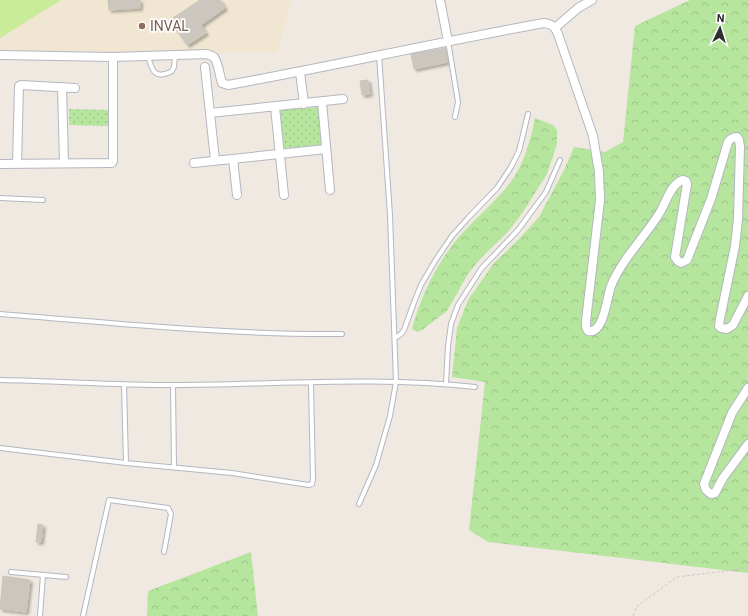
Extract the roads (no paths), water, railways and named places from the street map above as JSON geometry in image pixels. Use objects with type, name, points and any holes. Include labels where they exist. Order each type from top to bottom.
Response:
[{"type":"street","points":[[440,0],[448,41]]},
{"type":"street","points":[[555,28],[578,8],[592,0]]},
{"type":"street","points":[[0,55],[113,57],[207,54],[214,57],[218,63],[222,84],[228,85],[300,72],[448,41],[548,23],[555,28],[558,34],[593,136],[599,172],[600,200],[586,321],[588,331],[591,332],[597,329],[601,323],[611,286],[626,259],[651,228],[675,184],[683,180],[688,184],[676,257],[681,263],[687,260],[711,199],[728,142],[734,137],[737,137],[739,140],[740,147],[738,219],[735,246],[720,319],[719,326],[721,328],[727,330],[733,326],[748,296]]},
{"type":"street","points":[[0,164],[111,163],[113,161],[113,57]]},
{"type":"street","points":[[205,67],[215,160]]},
{"type":"street","points":[[300,72],[304,104]]},
{"type":"street","points":[[17,164],[18,86],[76,88]]},
{"type":"street","points":[[62,87],[64,163]]},
{"type":"street","points":[[210,113],[343,100]]},
{"type":"street","points":[[322,102],[330,190]]},
{"type":"street","points":[[275,107],[284,195]]},
{"type":"street","points":[[194,163],[326,148]]},
{"type":"street","points":[[233,159],[237,195]]},
{"type":"street","points":[[748,388],[732,413],[704,484],[706,490],[711,494],[715,493],[723,478],[748,444]]},
{"type":"lane","points":[[448,41],[458,102],[455,117]]},
{"type":"lane","points":[[148,56],[156,74],[162,75],[172,71],[174,67],[175,55]]},
{"type":"lane","points":[[359,504],[376,466],[390,416],[396,382],[390,215],[379,56]]},
{"type":"lane","points":[[395,338],[404,330],[412,305],[421,285],[452,236],[497,188],[512,167],[519,151],[528,114]]},
{"type":"lane","points":[[446,384],[451,324],[458,306],[481,269],[518,230],[542,197],[560,160]]},
{"type":"lane","points":[[0,198],[43,200]]},
{"type":"lane","points":[[0,314],[207,331],[292,335],[342,334]]},
{"type":"lane","points":[[0,380],[173,385],[396,382],[475,387]]},
{"type":"lane","points":[[0,448],[126,463],[232,473],[306,485],[312,484],[311,383]]},
{"type":"lane","points":[[124,384],[126,463]]},
{"type":"lane","points":[[173,385],[174,467]]},
{"type":"lane","points":[[83,616],[109,500],[168,508],[171,514],[164,552]]},
{"type":"lane","points":[[11,572],[66,577]]},
{"type":"lane","points":[[40,616],[43,575]]},
{"type":"place","name":"INVAL","points":[[142,26]]}]
